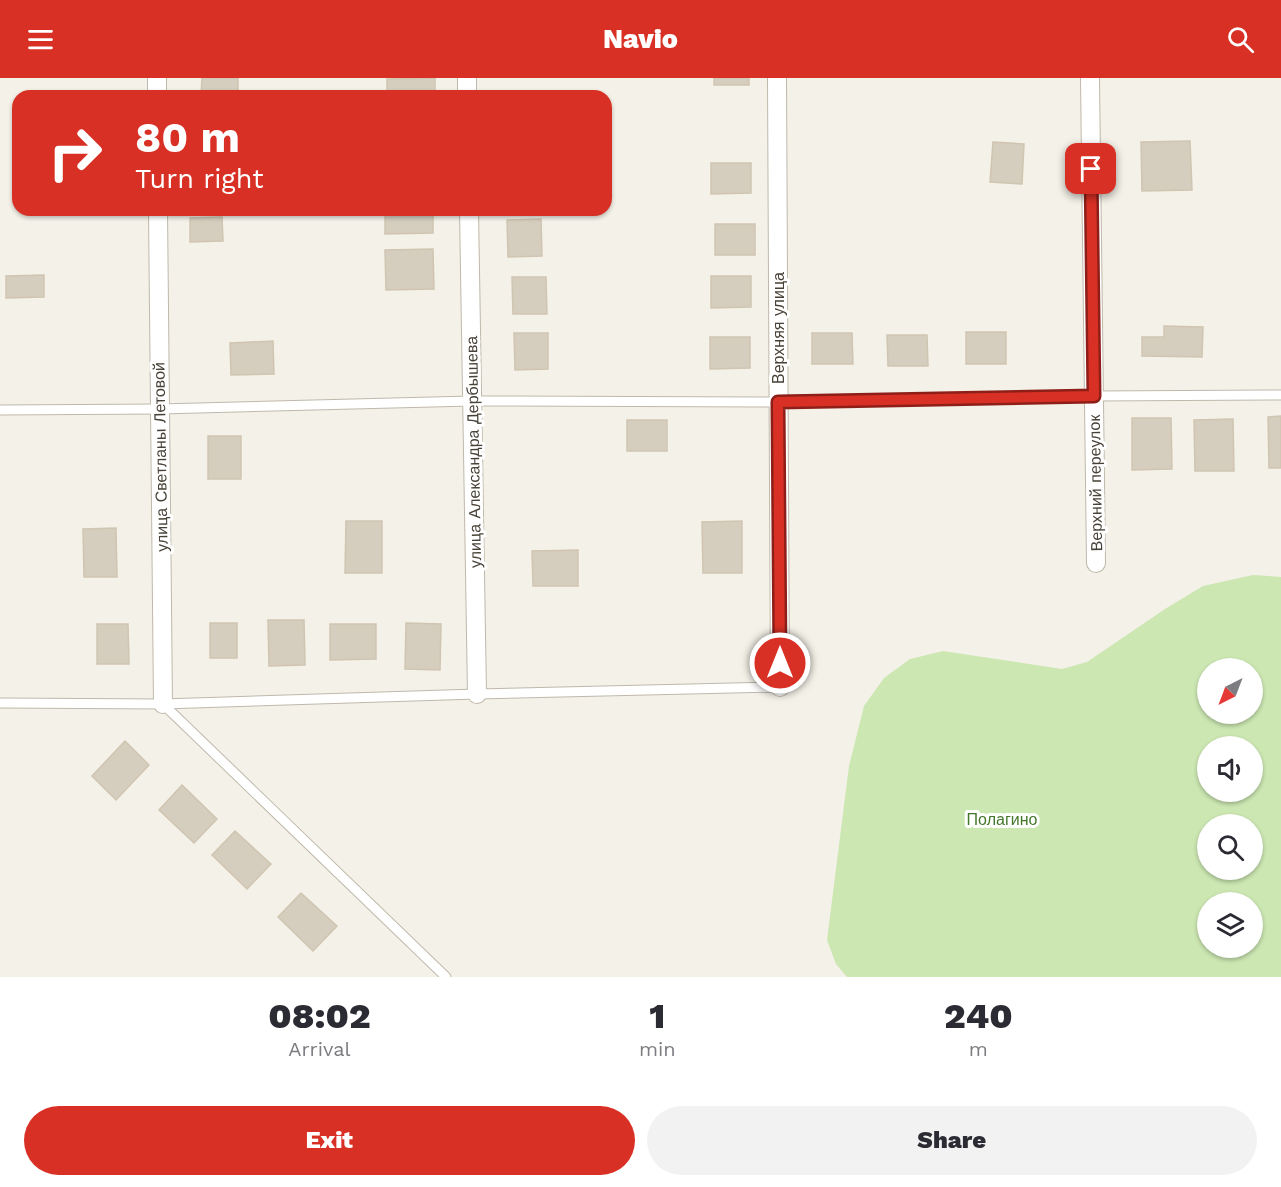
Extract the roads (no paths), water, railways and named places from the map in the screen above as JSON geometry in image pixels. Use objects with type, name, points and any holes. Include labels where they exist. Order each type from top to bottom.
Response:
[{"type":"street","name":"Верхняя улица","points":[[777,78],[780,687]]},
{"type":"street","name":"Верхний переулок","points":[[1090,78],[1096,563]]},
{"type":"street","name":"улица Светланы Летовой","points":[[158,216],[163,704]]},
{"type":"street","name":"улица Александра Дербышева","points":[[469,216],[477,694]]},
{"type":"lane","points":[[0,410],[160,409],[472,401],[778,402],[1281,395]]},
{"type":"lane","points":[[0,703],[163,704],[780,687]]},
{"type":"lane","points":[[163,704],[446,977]]},
{"type":"park label","name":"Полагино","points":[[1002,819]]}]
